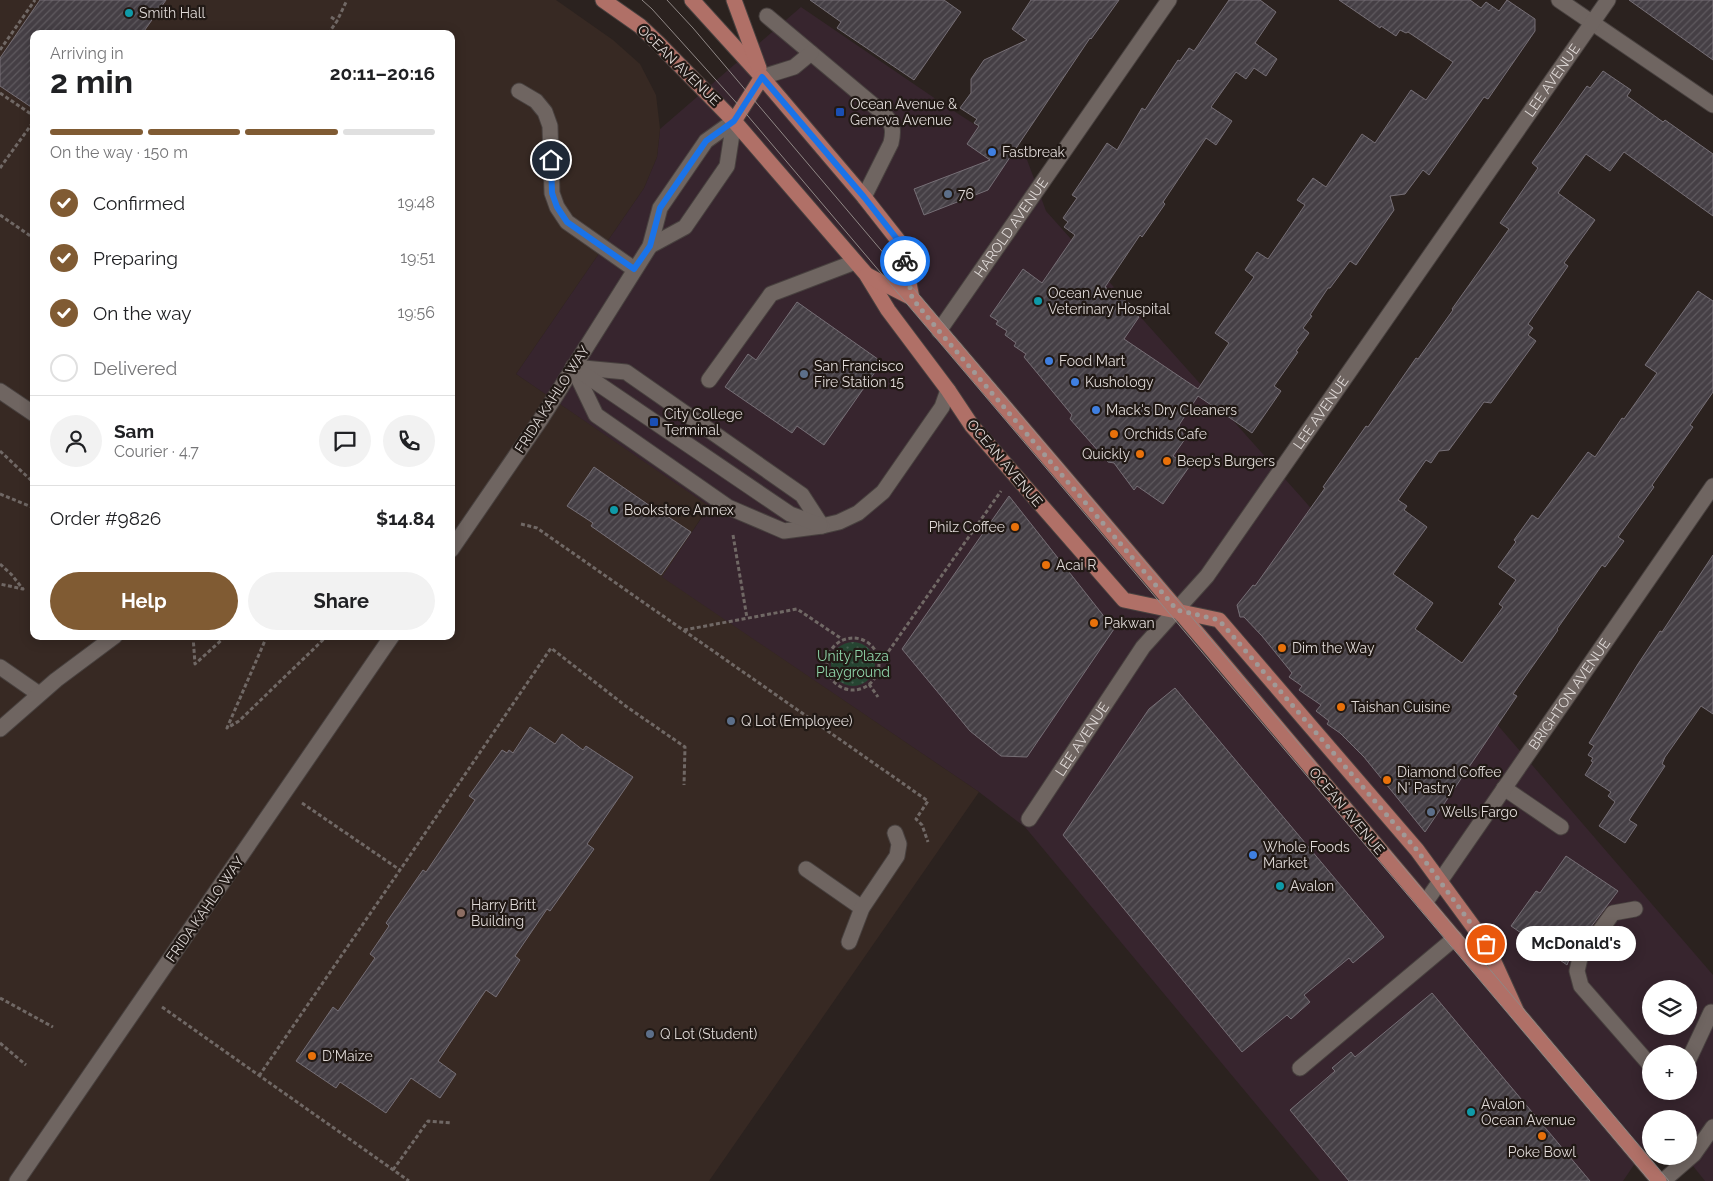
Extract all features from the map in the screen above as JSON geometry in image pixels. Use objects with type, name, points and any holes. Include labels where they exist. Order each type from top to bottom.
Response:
[{"type":"main road","name":"OCEAN AVENUE","points":[[603,0],[640,26],[734,121],[866,274],[888,310],[948,390],[972,426],[1124,600],[1219,620],[1417,850],[1486,944],[1517,1012]]},
{"type":"main road","name":"OCEAN AVENUE","points":[[692,0],[762,77],[864,197],[901,244],[912,298]]},
{"type":"main road","points":[[734,0],[762,77]]},
{"type":"main road","name":"FRIDA KAHLO WAY","points":[[734,121],[762,77]]},
{"type":"main road","name":"OCEAN AVENUE","points":[[866,274],[912,298],[1659,1181]]},
{"type":"street","name":"HAROLD AVENUE","points":[[939,331],[1169,0]]},
{"type":"street","points":[[1559,0],[1713,106]]},
{"type":"street","name":"LEE AVENUE","points":[[1029,819],[1142,648],[1207,576],[1608,0]]},
{"type":"street","points":[[767,16],[884,114],[892,123],[891,143],[864,197]]},
{"type":"street","points":[[762,77],[794,67],[811,52]]},
{"type":"street","points":[[519,91],[536,101],[545,112],[550,126],[552,193],[557,207],[567,222],[634,269]]},
{"type":"street","name":"FRIDA KAHLO WAY","points":[[650,246],[685,226],[716,181],[726,166],[734,121]]},
{"type":"street","name":"FRIDA KAHLO WAY","points":[[455,544],[541,419],[650,246],[660,208],[706,141],[734,121]]},
{"type":"street","points":[[709,380],[770,294],[855,262]]},
{"type":"street","points":[[574,367],[626,372],[802,495],[822,526]]},
{"type":"street","points":[[574,367],[790,514],[822,526]]},
{"type":"street","points":[[574,367],[596,415],[728,507],[784,531],[839,522],[858,513],[883,492],[942,407],[948,390]]},
{"type":"street","points":[[0,391],[30,411]]},
{"type":"street","name":"BRIGHTON AVENUE","points":[[1425,903],[1713,486]]},
{"type":"street","points":[[0,729],[39,694],[109,640]]},
{"type":"street","name":"FRIDA KAHLO WAY","points":[[17,1181],[389,640]]},
{"type":"street","points":[[0,667],[39,694]]},
{"type":"street","points":[[1504,788],[1561,826]]},
{"type":"street","points":[[849,942],[862,908],[898,856],[899,844],[895,833]]},
{"type":"street","points":[[806,869],[862,908]]},
{"type":"street","points":[[1635,910],[1613,913],[1580,958],[1576,971],[1581,986],[1642,1056]]},
{"type":"street","points":[[1300,1068],[1455,938]]},
{"type":"street","points":[[1696,1045],[1711,1012]]},
{"type":"street","points":[[1663,1181],[1694,1154],[1713,1127]]},
{"type":"path","points":[[0,50],[35,0]]},
{"type":"path","points":[[330,30],[348,0]]},
{"type":"path","points":[[331,17],[336,21]]},
{"type":"path","points":[[0,93],[30,113]]},
{"type":"path","points":[[0,168],[30,127]]},
{"type":"path","points":[[0,215],[30,236]]},
{"type":"path","points":[[0,452],[30,479]]},
{"type":"path","points":[[878,659],[886,655],[1003,489]]},
{"type":"path","points":[[0,494],[30,506]]},
{"type":"path","points":[[521,524],[537,528],[928,801],[916,819],[922,825],[928,842]]},
{"type":"path","points":[[732,535],[747,618]]},
{"type":"path","points":[[0,564],[23,589],[0,584]]},
{"type":"path","points":[[683,630],[798,610],[842,639]]},
{"type":"path","points":[[856,637],[869,642],[878,653],[879,667],[874,680],[864,688],[850,690],[837,685],[828,674],[826,660],[831,648],[842,639],[856,637]]},
{"type":"path","points":[[193,640],[195,664],[222,640]]},
{"type":"path","points":[[265,640],[227,728],[240,721],[323,640]]},
{"type":"path","points":[[259,1076],[551,648],[627,707],[685,747],[684,785]]},
{"type":"path","points":[[869,684],[878,697]]},
{"type":"path","points":[[285,792],[400,870]]},
{"type":"path","points":[[145,995],[409,1181]]},
{"type":"path","points":[[0,998],[53,1027]]},
{"type":"path","points":[[0,1043],[26,1065]]},
{"type":"path","points":[[393,1170],[428,1121],[452,1123]]},
{"type":"shaded area","points":[[0,0],[556,0],[613,40],[640,64],[656,95],[660,129],[657,157],[644,188],[516,374],[709,506],[662,577],[979,792],[709,1181],[0,1181]]},
{"type":"shaded area","points":[[801,7],[949,108],[1026,157],[1046,211],[1302,498],[1713,975],[1713,1181],[1705,1181],[1692,1165],[1697,1165],[1697,1110],[1642,1110],[1642,1153],[1623,1181],[1320,1181],[1025,827],[979,792],[661,577],[709,507],[516,374],[644,188],[657,157],[660,129]]},
{"type":"green space","name":"Unity Plaza Playground","points":[[857,642],[869,648],[874,655],[874,673],[869,680],[862,685],[849,686],[841,683],[834,676],[831,660],[834,652],[841,645]]},
{"type":"building","points":[[40,0],[166,0],[145,30],[30,30],[30,106],[0,86],[0,58]]},
{"type":"building","points":[[810,0],[944,0],[961,12],[914,80],[837,28],[841,22]]},
{"type":"building","points":[[1031,0],[1119,0],[1090,38],[988,190],[924,215],[914,189],[990,160],[967,144],[979,126],[974,123],[977,119],[960,108],[971,93],[971,79],[984,60],[1027,40],[1012,29]]},
{"type":"building","points":[[1229,0],[1260,0],[1276,12],[1255,43],[1277,59],[1266,76],[1254,68],[1246,79],[1236,72],[1211,107],[1232,121],[1216,145],[1206,138],[1163,202],[1165,204],[1142,237],[1140,235],[1105,287],[1136,308],[1133,312],[1139,317],[1124,339],[1198,389],[1229,343],[1215,333],[1254,277],[1245,270],[1257,252],[1268,259],[1305,205],[1297,200],[1313,178],[1326,187],[1362,134],[1375,143],[1411,90],[1426,100],[1453,62],[1408,32],[1400,30],[1396,36],[1381,26],[1380,28],[1339,0],[1470,0],[1481,8],[1486,2],[1499,11],[1507,0],[1535,19],[1535,31],[1488,99],[1484,97],[1429,175],[1423,170],[1405,194],[1390,196],[1394,210],[1356,265],[1350,261],[1330,288],[1328,288],[1310,315],[1312,316],[1303,328],[1309,333],[1274,386],[1281,391],[1252,433],[1198,396],[1179,425],[1185,439],[1173,456],[1189,467],[1163,504],[1137,486],[1134,490],[1114,463],[1108,462],[1070,419],[1072,415],[1024,357],[1026,354],[1014,346],[1016,343],[1005,335],[1007,331],[996,324],[998,321],[990,316],[1023,269],[1042,283],[1075,235],[1064,227],[1068,222],[1063,218],[1077,198],[1072,195],[1107,143],[1117,150],[1142,108],[1145,110],[1178,60],[1180,61],[1189,48],[1194,51]]},
{"type":"building","points":[[1629,0],[1713,0],[1713,60]]},
{"type":"building","points":[[1603,71],[1631,90],[1627,96],[1713,154],[1713,216],[1624,152],[1610,171],[1586,154],[1558,193],[1595,220],[1564,263],[1568,266],[1528,324],[1533,328],[1528,335],[1536,341],[1491,403],[1484,402],[1449,450],[1439,451],[1431,463],[1426,460],[1398,500],[1407,506],[1404,510],[1427,527],[1393,574],[1433,603],[1415,629],[1462,663],[1503,607],[1499,604],[1516,580],[1498,567],[1516,542],[1514,540],[1532,515],[1538,519],[1588,452],[1595,457],[1622,418],[1624,419],[1657,373],[1645,365],[1698,291],[1713,301],[1713,392],[1690,425],[1693,427],[1652,485],[1654,487],[1618,537],[1624,541],[1605,567],[1602,565],[1557,629],[1513,694],[1517,696],[1425,832],[1364,757],[1340,733],[1327,724],[1329,721],[1316,711],[1321,705],[1299,690],[1302,686],[1289,677],[1292,673],[1262,636],[1244,617],[1240,617],[1237,605],[1253,585],[1255,586],[1325,488],[1323,487],[1366,426],[1368,427],[1416,358],[1418,359],[1509,229],[1500,223],[1538,168],[1532,163],[1587,86],[1590,88]]},
{"type":"building","name":"San Francisco Fire Station 15","points":[[797,302],[882,362],[824,445],[797,426],[792,433],[725,387],[748,354],[756,360]]},
{"type":"building","name":"Bookstore Annex","points":[[594,467],[691,532],[661,575],[591,526],[593,523],[567,506]]},
{"type":"building","points":[[1009,496],[1114,629],[1027,757],[1001,756],[970,731],[902,649]]},
{"type":"building","points":[[1713,555],[1713,714],[1701,706],[1665,757],[1662,764],[1665,766],[1629,820],[1637,825],[1625,843],[1599,826],[1615,802],[1608,796],[1611,792],[1585,775],[1593,762],[1591,761],[1593,758],[1588,755],[1594,746],[1589,743],[1638,664],[1660,631],[1662,632]]},
{"type":"building","name":"Avalon","points":[[1175,688],[1384,937],[1353,963],[1349,958],[1304,995],[1310,1002],[1291,1019],[1287,1015],[1242,1052],[1063,835],[1149,709]]},
{"type":"building","name":"Harry Britt Building","points":[[530,727],[555,744],[562,734],[583,750],[586,746],[633,777],[587,844],[594,849],[550,911],[547,909],[515,956],[520,960],[496,997],[486,990],[438,1061],[456,1074],[440,1098],[411,1078],[386,1113],[340,1082],[336,1088],[296,1061],[333,1007],[338,1011],[375,958],[370,954],[389,926],[386,923],[423,870],[426,872],[475,800],[469,796],[502,750],[507,753],[509,750],[513,753]]},
{"type":"building","points":[[1566,856],[1618,891],[1572,952],[1567,965],[1511,926],[1536,891],[1540,893]]},
{"type":"building","name":"Avalon Ocean Avenue","points":[[1432,993],[1590,1181],[1349,1181],[1290,1110],[1335,1071],[1332,1068],[1351,1052],[1355,1057]]},
{"type":"tram line","points":[[642,0],[742,109],[1650,1181]]},
{"type":"tram line","points":[[667,0],[693,28],[1669,1181]]},
{"type":"way so far","points":[[905,261],[912,298],[939,331],[1177,610],[1219,620],[1417,850],[1486,944]]},
{"type":"place","name":"Smith Hall","points":[[129,13]]},
{"type":"place","name":"Ocean Avenue & Geneva Avenue","points":[[840,112]]},
{"type":"place","name":"Fastbreak","points":[[992,152]]},
{"type":"place","name":"76","points":[[948,194]]},
{"type":"place","name":"Ocean Avenue Veterinary Hospital","points":[[1038,301]]},
{"type":"place","name":"Food Mart","points":[[1049,361]]},
{"type":"place","name":"San Francisco Fire Station 15","points":[[804,374]]},
{"type":"place","name":"Kushology","points":[[1075,382]]},
{"type":"place","name":"Mack's Dry Cleaners","points":[[1096,410]]},
{"type":"place","name":"City College Terminal","points":[[654,422]]},
{"type":"place","name":"Orchids Cafe","points":[[1114,434]]},
{"type":"place","name":"Quickly","points":[[1140,454]]},
{"type":"place","name":"Beep's Burgers","points":[[1167,461]]},
{"type":"place","name":"Bookstore Annex","points":[[614,510]]},
{"type":"place","name":"Philz Coffee","points":[[1015,527]]},
{"type":"place","name":"Acai R","points":[[1046,565]]},
{"type":"place","name":"Pakwan","points":[[1094,623]]},
{"type":"place","name":"Dim the Way","points":[[1282,648]]},
{"type":"place","name":"Taishan Cuisine","points":[[1341,707]]},
{"type":"place","name":"Q Lot (Employee)","points":[[731,721]]},
{"type":"place","name":"Diamond Coffee N' Pastry","points":[[1387,780]]},
{"type":"place","name":"Wells Fargo","points":[[1431,812]]},
{"type":"place","name":"Whole Foods Market","points":[[1253,855]]},
{"type":"place","name":"Avalon","points":[[1280,886]]},
{"type":"place","name":"Harry Britt Building","points":[[461,913]]},
{"type":"place","name":"McDonald's","points":[[1486,944]]},
{"type":"place","name":"Q Lot (Student)","points":[[650,1034]]},
{"type":"place","name":"D'Maize","points":[[312,1056]]},
{"type":"place","name":"Avalon Ocean Avenue","points":[[1471,1112]]},
{"type":"place","name":"Poke Bowl","points":[[1542,1136]]},
{"type":"route","points":[[551,160],[552,193],[557,207],[567,222],[634,269],[650,246],[660,208],[706,141],[734,121],[762,77],[864,197],[901,244],[905,261]]}]
